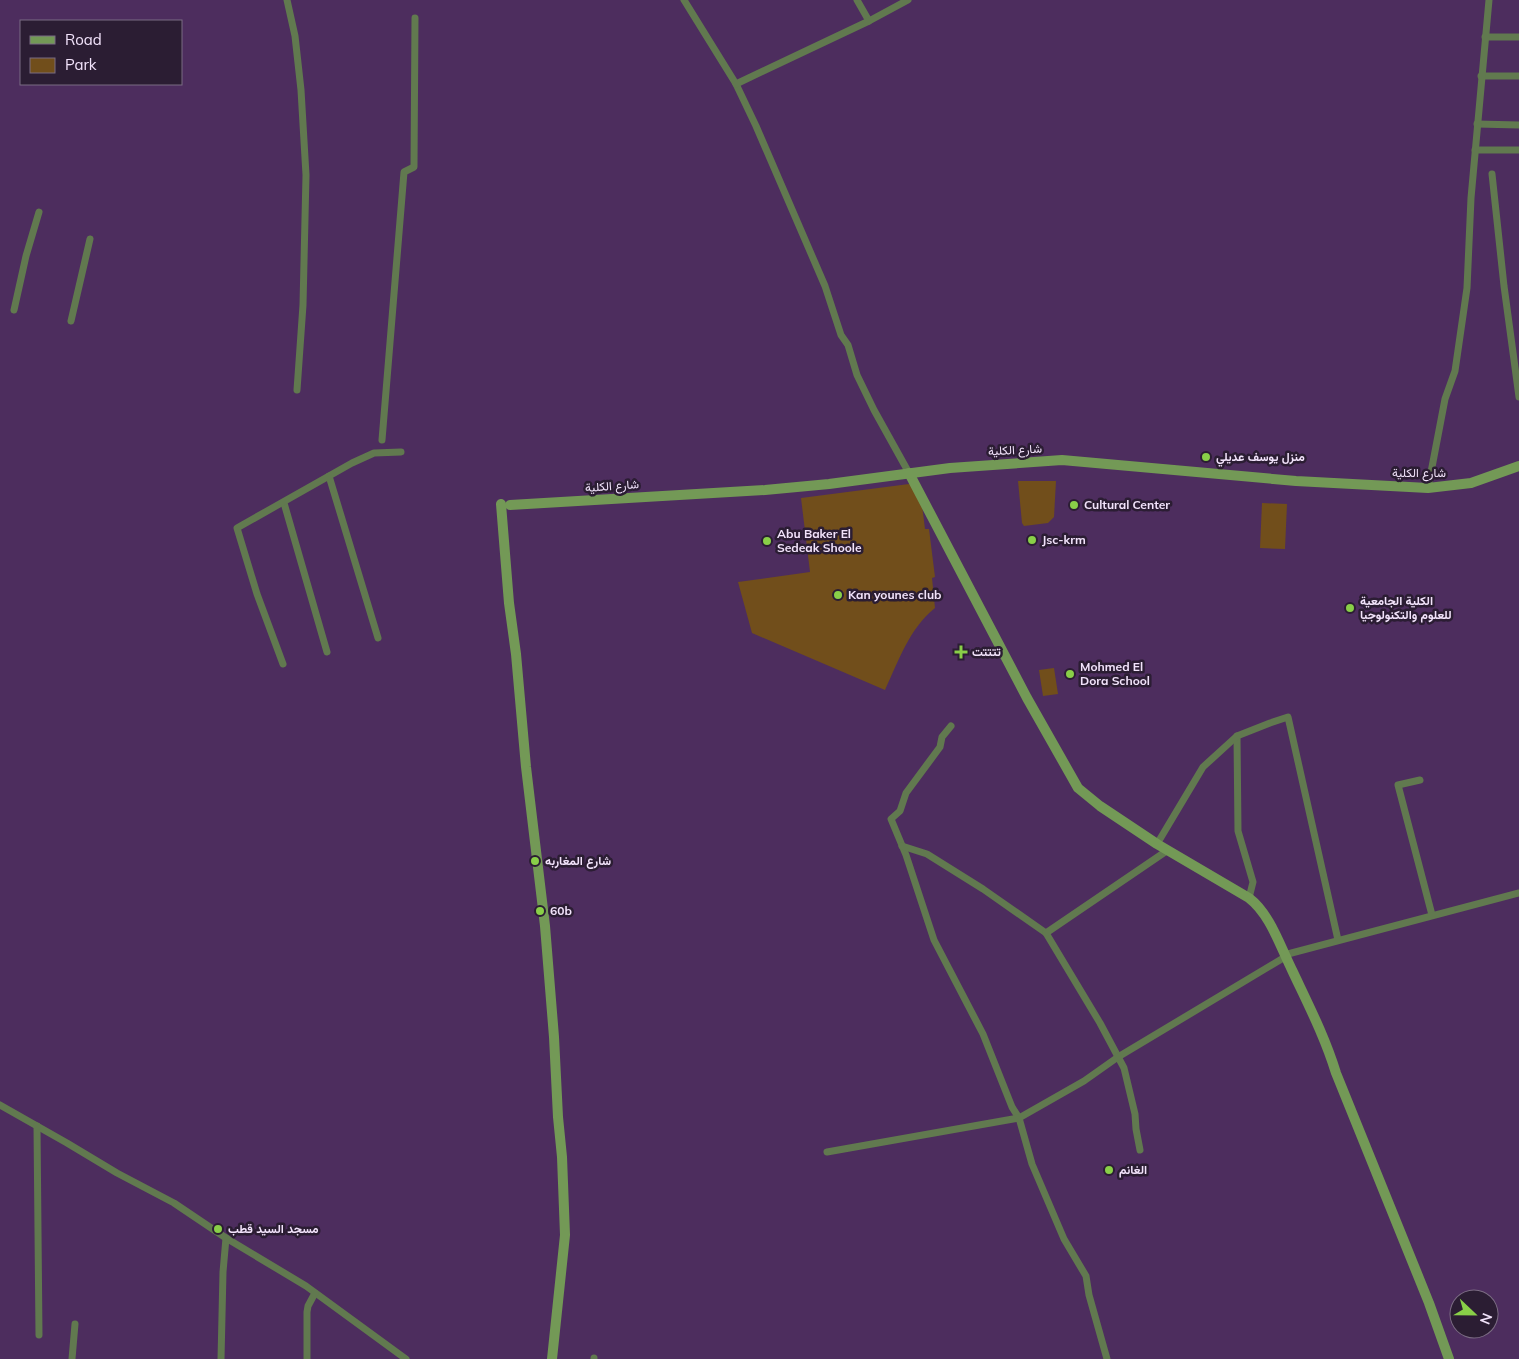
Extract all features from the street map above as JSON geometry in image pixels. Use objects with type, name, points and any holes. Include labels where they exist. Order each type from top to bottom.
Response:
[{"type":"street","points":[[287,0],[301,90],[306,175],[303,305],[297,390]]},
{"type":"street","points":[[684,0],[736,84],[756,126],[825,286],[841,335],[848,345],[858,375],[874,410],[1027,698],[1078,788],[1100,806],[1157,844],[1249,898],[1261,909],[1326,1042],[1336,1073],[1429,1303],[1449,1359]]},
{"type":"street","points":[[858,0],[870,21]]},
{"type":"street","points":[[736,84],[870,21],[908,0]]},
{"type":"street","points":[[1428,488],[1445,399],[1454,372],[1467,288],[1470,198],[1489,0]]},
{"type":"street","points":[[382,440],[404,172],[414,167],[416,18]]},
{"type":"street","points":[[1485,37],[1519,37]]},
{"type":"street","points":[[1481,76],[1519,76]]},
{"type":"street","points":[[1477,124],[1519,125]]},
{"type":"street","points":[[1475,150],[1519,150]]},
{"type":"street","points":[[1492,174],[1504,286],[1519,397]]},
{"type":"street","points":[[14,310],[26,256],[39,212]]},
{"type":"street","points":[[71,321],[90,239]]},
{"type":"street","points":[[282,664],[257,594],[237,528],[374,452],[401,452]]},
{"type":"street","name":"شارع الكلية","points":[[552,1359],[565,1235],[562,1157],[544,926],[509,603],[506,504],[765,490],[997,463],[1062,460],[1296,481],[1428,488],[1471,483],[1519,466]]},
{"type":"street","points":[[330,476],[378,638]]},
{"type":"street","points":[[284,503],[327,652]]},
{"type":"street","points":[[1157,844],[1203,766],[1237,736],[1288,718],[1338,940]]},
{"type":"street","points":[[950,726],[942,736],[940,747],[906,793],[900,811],[891,819],[896,828],[934,940],[983,1034],[1019,1118],[1032,1164],[1064,1239],[1086,1276],[1091,1303],[1107,1359]]},
{"type":"street","points":[[1237,736],[1238,831],[1253,882],[1249,898]]},
{"type":"street","points":[[1420,780],[1398,785],[1432,915]]},
{"type":"street","points":[[902,846],[927,854],[983,889],[1046,933],[1118,1057],[1129,1085],[1140,1150]]},
{"type":"street","points":[[1046,933],[1168,850]]},
{"type":"street","points":[[826,1152],[1019,1118],[1084,1081],[1118,1057],[1285,956],[1338,940],[1519,893]]},
{"type":"street","points":[[0,1105],[68,1142],[117,1174],[174,1203],[226,1238],[315,1293],[406,1359]]},
{"type":"street","points":[[37,1126],[39,1335]]},
{"type":"street","points":[[221,1359],[223,1272],[226,1238]]},
{"type":"street","points":[[306,1359],[307,1312],[315,1293]]},
{"type":"street","points":[[72,1359],[75,1324]]},
{"type":"green space","points":[[1018,481],[1056,481],[1054,517],[1048,523],[1024,526],[1022,523]]},
{"type":"green space","name":"Kan younes club","points":[[909,484],[917,488],[922,505],[925,529],[929,529],[935,577],[932,578],[935,608],[911,635],[885,690],[752,633],[738,582],[810,572],[801,498]]},
{"type":"green space","points":[[1262,503],[1287,504],[1285,549],[1260,548]]},
{"type":"green space","points":[[1054,668],[1058,694],[1043,696],[1039,670]]},
{"type":"place","name":"منزل يوسف عديلي","points":[[1206,457]]},
{"type":"place","name":"Cultural Center","points":[[1074,505]]},
{"type":"place","name":"Jsc-krm","points":[[1032,540]]},
{"type":"place","name":"Abu Baker El Sedeak Shoole","points":[[767,541]]},
{"type":"place","name":"Kan younes club","points":[[838,595]]},
{"type":"place","name":"الكلية الجامعية للعلوم والتكنولوجيا","points":[[1350,608]]},
{"type":"place","name":"تتتتت","points":[[961,652]]},
{"type":"place","name":"Mohmed El Dora School","points":[[1070,674]]},
{"type":"place","name":"شارع المغاربه","points":[[535,861]]},
{"type":"place","name":"60b","points":[[540,911]]},
{"type":"place","name":"الغانم","points":[[1109,1170]]},
{"type":"place","name":"مسجد السيد قطب","points":[[218,1229]]}]
